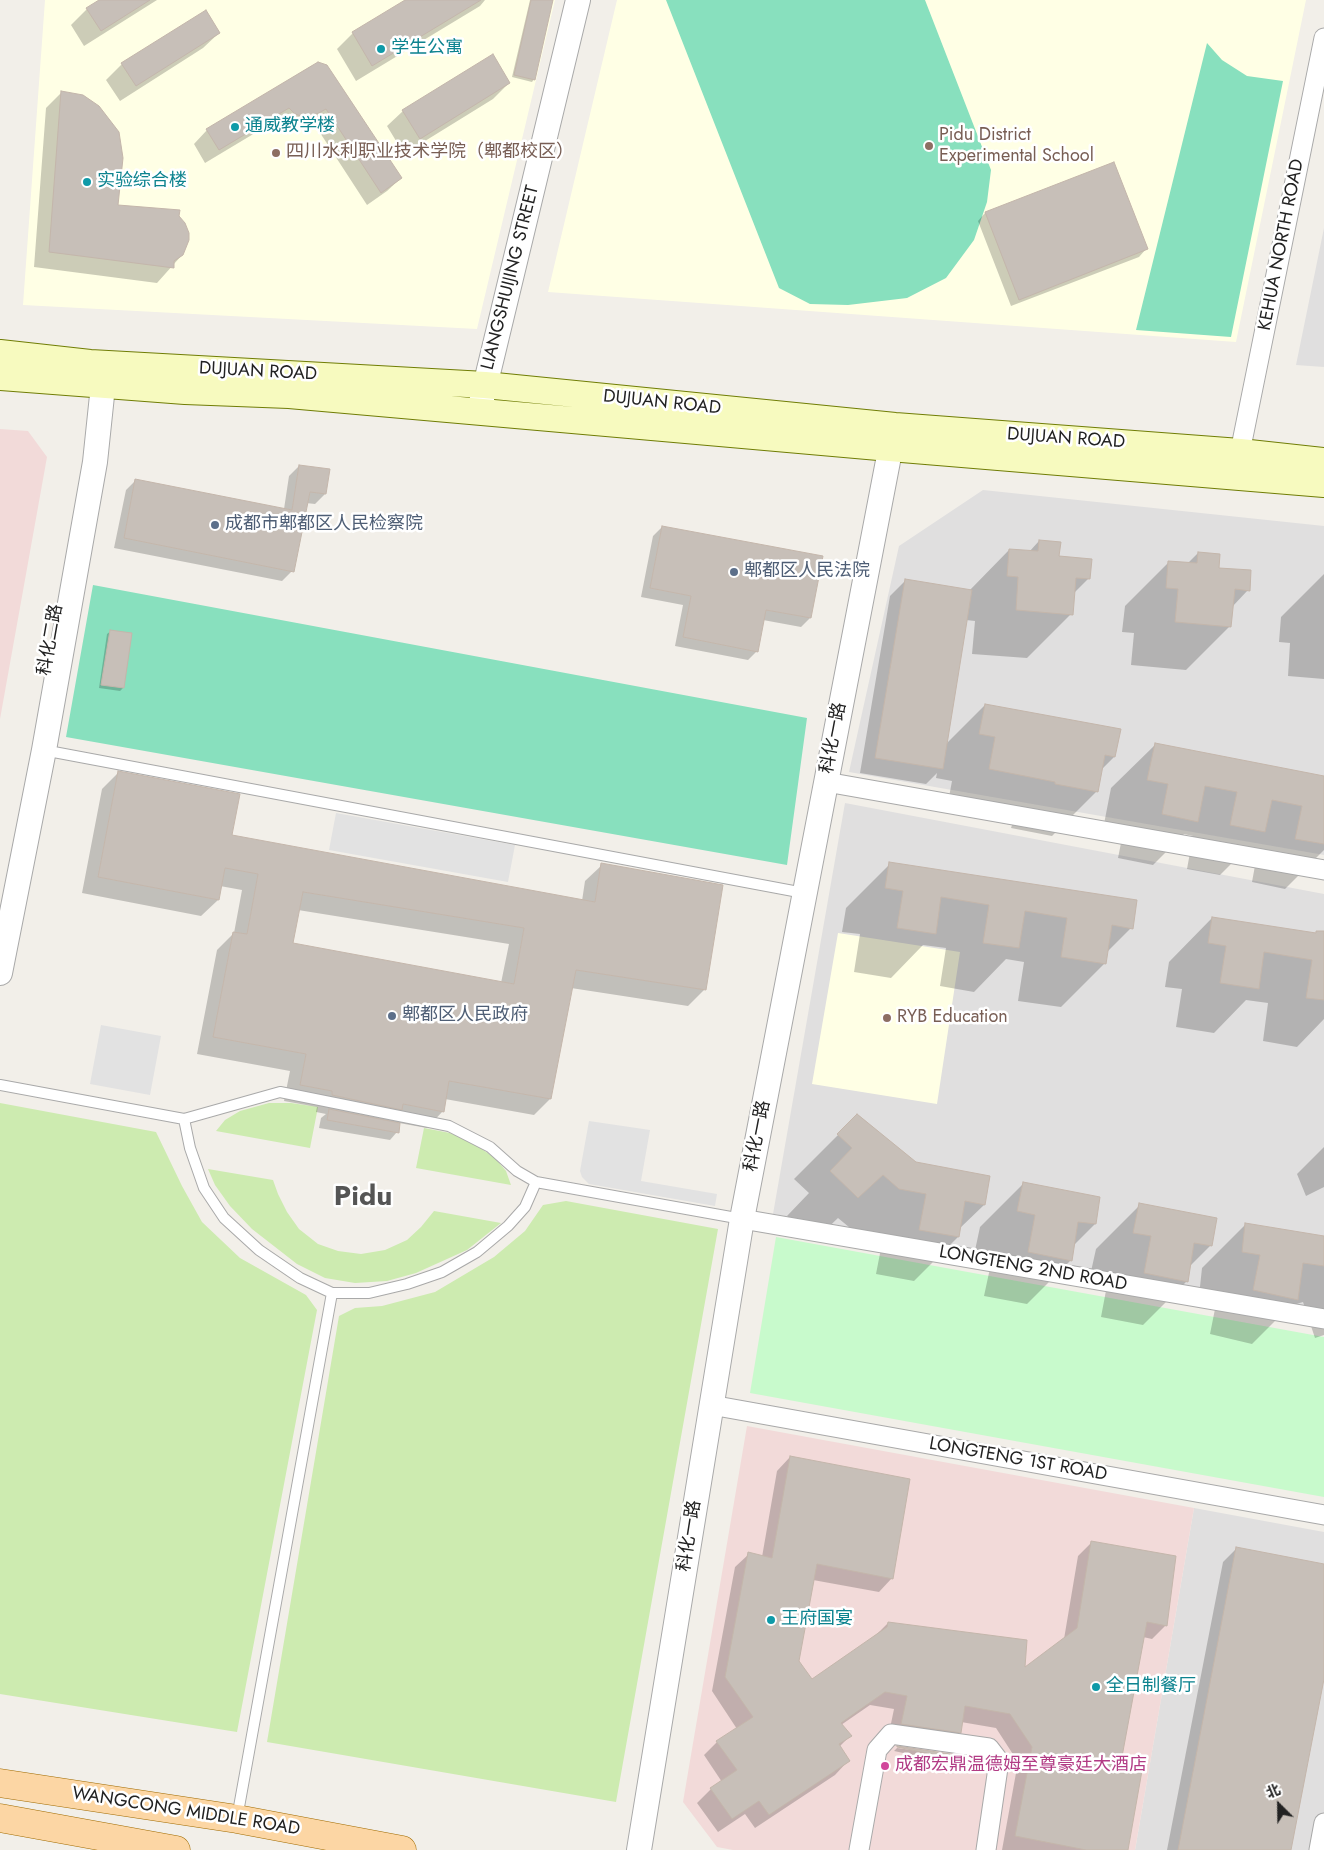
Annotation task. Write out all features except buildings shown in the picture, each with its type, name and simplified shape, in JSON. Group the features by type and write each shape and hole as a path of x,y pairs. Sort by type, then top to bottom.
{"main road":[{"name":"DUJUAN ROAD","path":"0,353 94,378 479,411 892,437 1240,452 1324,460"},
{"name":"DUJUAN ROAD","path":"0,377 485,385 892,437 1324,484"},
{"name":"WANGCONG MIDDLE ROAD","path":"0,1783 237,1819 402,1850"},
{"name":"WANGCONG MIDDLE ROAD","path":"0,1818 176,1850"}],"street":[{"name":"LIANGSHUIJING STREET","path":"479,411 578,0"},
{"name":"KEHUA NORTH ROAD","path":"1240,452 1324,38"},
{"name":"科化二路","path":"0,915 38,748 94,378"},
{"name":"科化一路","path":"640,1850 742,1219 892,437"},
{"path":"0,973 38,748"},
{"path":"826,782 1324,870"},
{"name":"LONGTENG 2ND ROAD","path":"742,1219 1324,1319"},
{"name":"LONGTENG 1ST ROAD","path":"711,1405 1324,1515"},
{"path":"859,1850 877,1750 891,1734 988,1748 999,1762 986,1850"},
{"path":"1319,1850 1324,1823"}],"lane":[{"path":"38,748 804,893"},
{"path":"0,1085 184,1119 280,1092 449,1126 490,1147 516,1172 536,1182 742,1219"},
{"path":"184,1119 190,1148 204,1188 224,1218 259,1250 300,1278 332,1293 369,1293 407,1284 442,1272 477,1252 508,1226 525,1207 536,1182"},
{"path":"237,1819 332,1293"}],"shaded area":[{"name":"四川水利职业技术学院（郫都校区）","path":"45,0 555,0 477,329 23,305"},
{"name":"Pidu District Experimental School","path":"617,0 1306,0 1236,342 548,292"},
{"path":"1324,228 1324,367 1296,365"},
{"path":"0,429 28,431 47,457 0,719"},
{"path":"983,490 1324,526 1324,855 849,772 899,546"},
{"path":"845,803 1324,894 1324,1314 773,1214"},
{"path":"336,813 515,845 508,882 329,850"},
{"name":"RYB Education","path":"838,933 960,952 937,1104 812,1084"},
{"path":"101,1025 161,1036 150,1095 90,1084"},
{"path":"589,1121 650,1130 641,1181 717,1194 715,1206 589,1184 582,1177 580,1171"},
{"path":"747,1426 1194,1508 1135,1850 733,1850 717,1847 683,1802"},
{"path":"1194,1508 1324,1532 1324,1850 1135,1850"}],"green space":[{"path":"666,0 925,0 991,170 987,202 974,240 946,278 907,298 848,305 810,304 779,288"},
{"path":"1207,43 1222,60 1247,76 1283,81 1231,337 1136,330"},
{"path":"93,585 807,718 787,865 66,737"},
{"path":"0,1103 156,1132 202,1222 240,1258 306,1295 317,1310 237,1732 0,1694"},
{"path":"269,1103 291,1103 318,1107 310,1148 216,1131 225,1120 240,1111"},
{"path":"424,1128 450,1133 470,1141 495,1158 506,1171 511,1185 416,1168"},
{"path":"208,1169 273,1180 287,1212 299,1229 318,1244 338,1251 361,1254 385,1250 407,1240 434,1211 501,1223 467,1250 416,1273 387,1281 355,1283 325,1278 297,1264 252,1229 230,1206 215,1185"},
{"path":"566,1201 718,1229 616,1802 267,1742 339,1316 355,1308 382,1306 435,1292 494,1257 525,1231 543,1205"},
{"path":"776,1237 1324,1337 1324,1497 750,1393"}],"place":[{"name":"学生公寓","path":"381,49"},
{"name":"通威教学楼","path":"235,127"},
{"name":"Pidu District Experimental School","path":"929,146"},
{"name":"四川水利职业技术学院（郫都校区）","path":"276,153"},
{"name":"实验综合楼","path":"87,182"},
{"name":"成都市郫都区人民检察院","path":"215,525"},
{"name":"郫都区人民法院","path":"734,572"},
{"name":"郫都区人民政府","path":"392,1016"},
{"name":"RYB Education","path":"887,1018"},
{"name":"王府国宴","path":"771,1620"},
{"name":"全日制餐厅","path":"1096,1687"},
{"name":"成都宏鼎温德姆至尊豪廷大酒店","path":"885,1766"}],"district":[{"name":"Pidu","path":"363,1198"}]}
